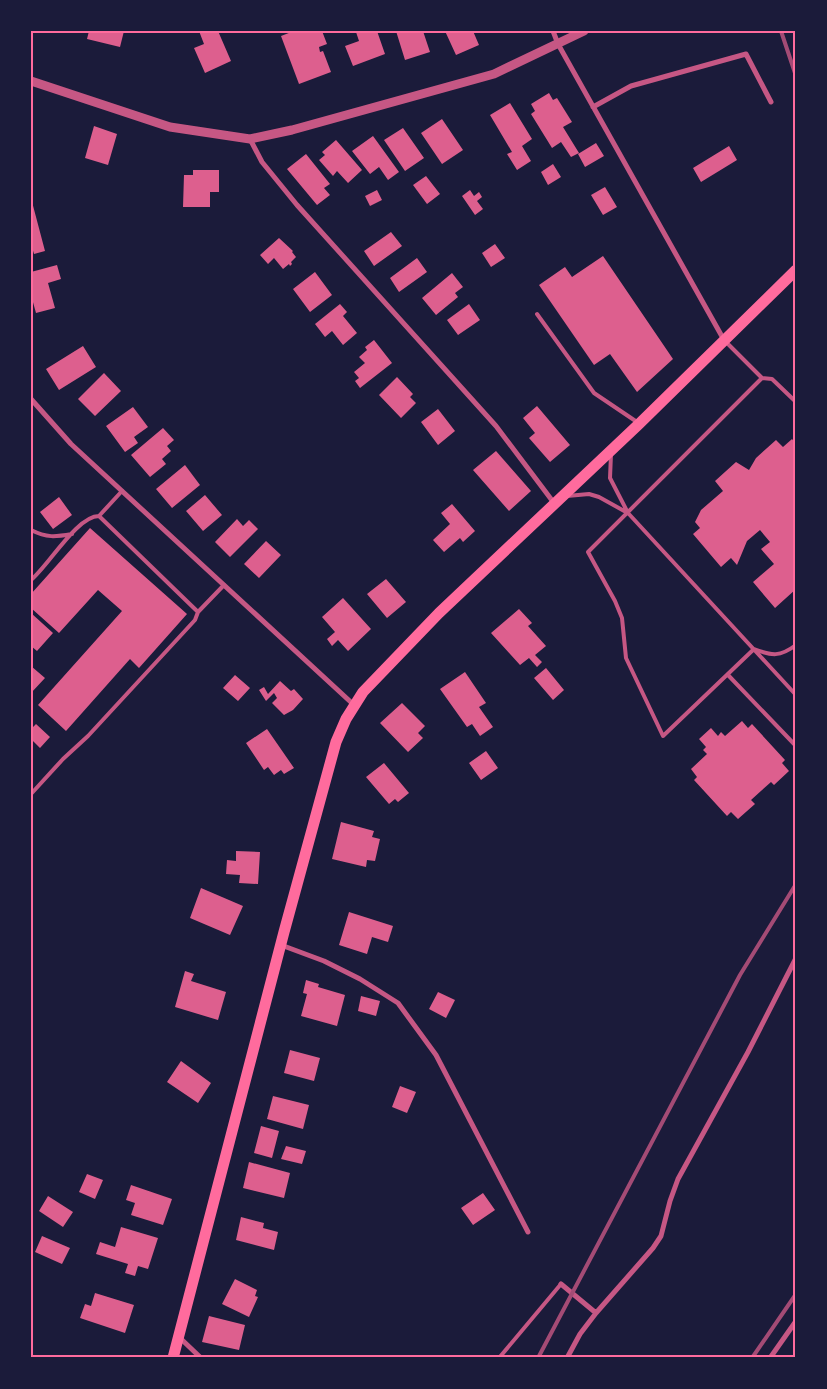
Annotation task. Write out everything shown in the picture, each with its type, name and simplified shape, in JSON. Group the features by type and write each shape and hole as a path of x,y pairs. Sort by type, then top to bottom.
{"main road":[{"path":"173,1358 336,742 354,706 363,692 439,613 639,424 796,270"}],"street":[{"path":"553,31 558,44 724,340"},
{"path":"31,81 170,127 250,139 292,130 494,74 584,31"},
{"path":"593,107 631,86 746,54 770,102"},
{"path":"250,139 262,162 297,205 496,426 558,500"},
{"path":"31,399 71,444 354,706"},
{"path":"281,944 324,961 360,979 398,1003 436,1055 528,1232"},
{"path":"567,1358 580,1334 596,1313 653,1248 661,1236 678,1179 748,1052 796,958"},
{"path":"561,1284 596,1313"},
{"path":"770,1358 795,1325"},
{"path":"179,1336 201,1358"}],"lane":[{"path":"537,314 594,393 639,424"},
{"path":"724,340 762,378 772,379 796,402"},
{"path":"754,649 663,736 626,658 622,618 588,552 762,378"},
{"path":"611,450 610,478 628,513 796,695"},
{"path":"99,516 122,492"},
{"path":"558,500 589,494 628,513"},
{"path":"31,580 40,572 77,526 93,516 99,516 198,612"},
{"path":"31,530 43,536 58,537 72,534"},
{"path":"31,794 63,758 88,736 116,706 195,620 198,612 224,585"},
{"path":"754,649 781,655 796,645"},
{"path":"728,674 796,746"},
{"path":"499,1358 561,1284"}],"building":[{"path":"89,31 124,31 120,47 87,39"},
{"path":"199,31 218,31 231,61 205,73 194,48 204,44"},
{"path":"294,31 322,31 327,44 319,47 320,52 323,51 331,72 299,84 281,36"},
{"path":"377,31 385,54 353,66 345,46 359,41 356,32"},
{"path":"396,31 423,31 430,52 405,60"},
{"path":"445,31 473,31 479,45 456,55"},
{"path":"549,93 553,100 557,98 572,122 563,127 579,153 571,157 561,142 552,148 531,114 535,111 531,104"},
{"path":"510,103 532,139 522,146 531,161 517,170 507,154 512,152 490,115"},
{"path":"442,119 463,150 442,164 421,133"},
{"path":"94,126 117,134 108,165 85,158"},
{"path":"403,128 424,158 405,171 384,140"},
{"path":"373,136 399,172 388,180 379,167 370,174 352,151"},
{"path":"336,140 362,170 348,183 337,171 333,176 319,160 325,155 322,152"},
{"path":"596,143 604,156 585,167 578,154"},
{"path":"729,146 737,160 701,182 693,168"},
{"path":"306,154 330,184 324,188 330,195 317,205 287,169"},
{"path":"553,164 561,177 548,185 541,172"},
{"path":"193,170 219,170 219,192 210,192 210,207 183,207 184,175 193,175"},
{"path":"426,176 440,194 427,204 413,185"},
{"path":"605,187 617,207 603,215 591,195"},
{"path":"377,190 382,200 370,206 365,196"},
{"path":"470,190 474,196 479,192 482,197 477,201 483,209 475,215 462,196"},
{"path":"31,198 45,251 34,254 31,244"},
{"path":"391,232 402,246 374,266 364,251"},
{"path":"279,238 293,251 296,257 290,266 289,264 283,269 274,258 268,264 260,255"},
{"path":"495,244 505,258 491,267 482,253"},
{"path":"603,256 673,359 637,392 610,354 594,365 539,285 565,267 572,277"},
{"path":"417,258 427,272 399,292 390,278"},
{"path":"57,265 61,279 48,283 55,308 36,313 31,295 31,272"},
{"path":"315,272 332,295 310,312 293,289"},
{"path":"452,273 463,287 455,293 458,297 436,315 422,298"},
{"path":"340,304 347,312 343,316 357,333 343,345 332,331 325,337 315,324"},
{"path":"469,304 480,320 458,335 447,320"},
{"path":"374,340 392,363 360,388 355,381 359,378 354,372 365,363 359,357 367,350 365,347"},
{"path":"83,346 96,367 59,390 46,369"},
{"path":"104,373 121,391 95,416 78,399"},
{"path":"397,377 413,394 410,397 416,403 401,418 379,395"},
{"path":"537,406 570,445 550,462 529,438 535,433 523,418"},
{"path":"133,407 148,427 134,437 138,443 125,452 106,426"},
{"path":"438,409 455,431 438,445 421,422"},
{"path":"163,428 174,440 167,446 171,451 162,459 166,464 150,477 131,455"},
{"path":"792,439 796,444 796,589 775,608 753,582 774,564 761,549 770,542 760,530 747,541 737,565 731,558 721,567 693,534 700,528 695,522 701,510 723,491 715,481 736,462 749,470 756,458 776,440 783,447"},
{"path":"496,451 531,491 509,511 473,470"},
{"path":"185,465 200,485 172,508 156,489"},
{"path":"205,495 222,515 203,531 186,511"},
{"path":"59,497 72,515 53,529 40,512"},
{"path":"452,504 475,531 463,542 460,538 444,552 433,540 450,524 441,513"},
{"path":"237,519 243,526 249,520 258,529 230,557 215,542"},
{"path":"90,528 187,614 139,668 130,659 66,731 38,705 122,611 98,590 59,633 31,608 31,594"},
{"path":"266,541 281,555 259,578 244,564"},
{"path":"386,579 406,602 387,618 367,594"},
{"path":"343,598 371,629 348,651 338,640 332,646 327,639 335,632 322,617"},
{"path":"519,609 532,623 528,626 546,646 535,655 542,662 537,667 529,658 520,665 491,633"},
{"path":"31,613 53,633 37,651 31,646"},
{"path":"31,666 45,678 31,693"},
{"path":"546,668 564,690 553,700 534,678"},
{"path":"465,672 486,703 479,707 493,727 480,736 472,724 467,727 440,689"},
{"path":"235,675 250,688 238,701 223,688"},
{"path":"280,681 291,691 294,689 303,699 293,710 284,715 272,703 277,698 274,693 266,701 259,690 264,687 268,694"},
{"path":"402,703 425,726 418,733 423,738 408,752 380,723"},
{"path":"742,721 748,728 752,724 785,760 782,763 789,771 774,785 771,782 751,800 755,804 738,819 731,812 727,816 694,780 697,777 691,769 707,754 703,750 706,747 699,739 711,728 718,736 721,732 725,736"},
{"path":"36,724 50,737 40,748 31,739 31,729"},
{"path":"267,729 294,768 284,774 281,770 274,775 268,767 264,770 246,743"},
{"path":"486,751 498,768 481,780 469,763"},
{"path":"384,763 409,793 398,802 395,799 389,804 366,777"},
{"path":"341,822 374,831 372,837 380,839 375,861 367,860 366,867 332,859"},
{"path":"236,851 260,852 258,884 239,883 240,875 226,874 227,860 236,861"},
{"path":"201,888 243,906 230,935 190,918"},
{"path":"349,912 393,926 388,942 372,937 367,954 339,945"},
{"path":"185,971 194,974 191,981 226,992 218,1020 175,1007"},
{"path":"306,980 319,984 318,987 345,995 337,1026 301,1016 307,994 303,993"},
{"path":"438,992 455,1000 446,1018 429,1009"},
{"path":"361,996 380,1001 376,1016 358,1011"},
{"path":"290,1050 320,1058 314,1081 284,1073"},
{"path":"181,1061 211,1083 198,1103 167,1082"},
{"path":"400,1086 416,1092 407,1113 392,1107"},
{"path":"273,1096 309,1105 303,1129 267,1119"},
{"path":"261,1126 279,1131 272,1158 254,1153"},
{"path":"286,1146 306,1151 302,1164 281,1159"},
{"path":"249,1162 290,1173 284,1198 243,1188"},
{"path":"87,1174 103,1180 95,1199 79,1192"},
{"path":"131,1185 172,1199 163,1225 131,1215 135,1203 126,1200"},
{"path":"483,1193 495,1210 473,1225 461,1208"},
{"path":"48,1196 73,1212 63,1227 39,1211"},
{"path":"241,1217 264,1223 263,1228 278,1232 274,1250 236,1240"},
{"path":"121,1227 158,1238 148,1269 138,1266 135,1276 125,1273 128,1264 96,1254 100,1242 115,1247"},
{"path":"42,1236 70,1248 62,1264 35,1252"},
{"path":"235,1279 257,1290 255,1296 258,1297 249,1317 222,1304"},
{"path":"95,1293 134,1305 125,1333 80,1318 85,1304 91,1306"},
{"path":"209,1316 245,1325 239,1350 202,1342"}],"railway":[{"path":"781,31 796,76"},
{"path":"538,1358 740,975 796,884"},
{"path":"752,1358 796,1294"}]}
